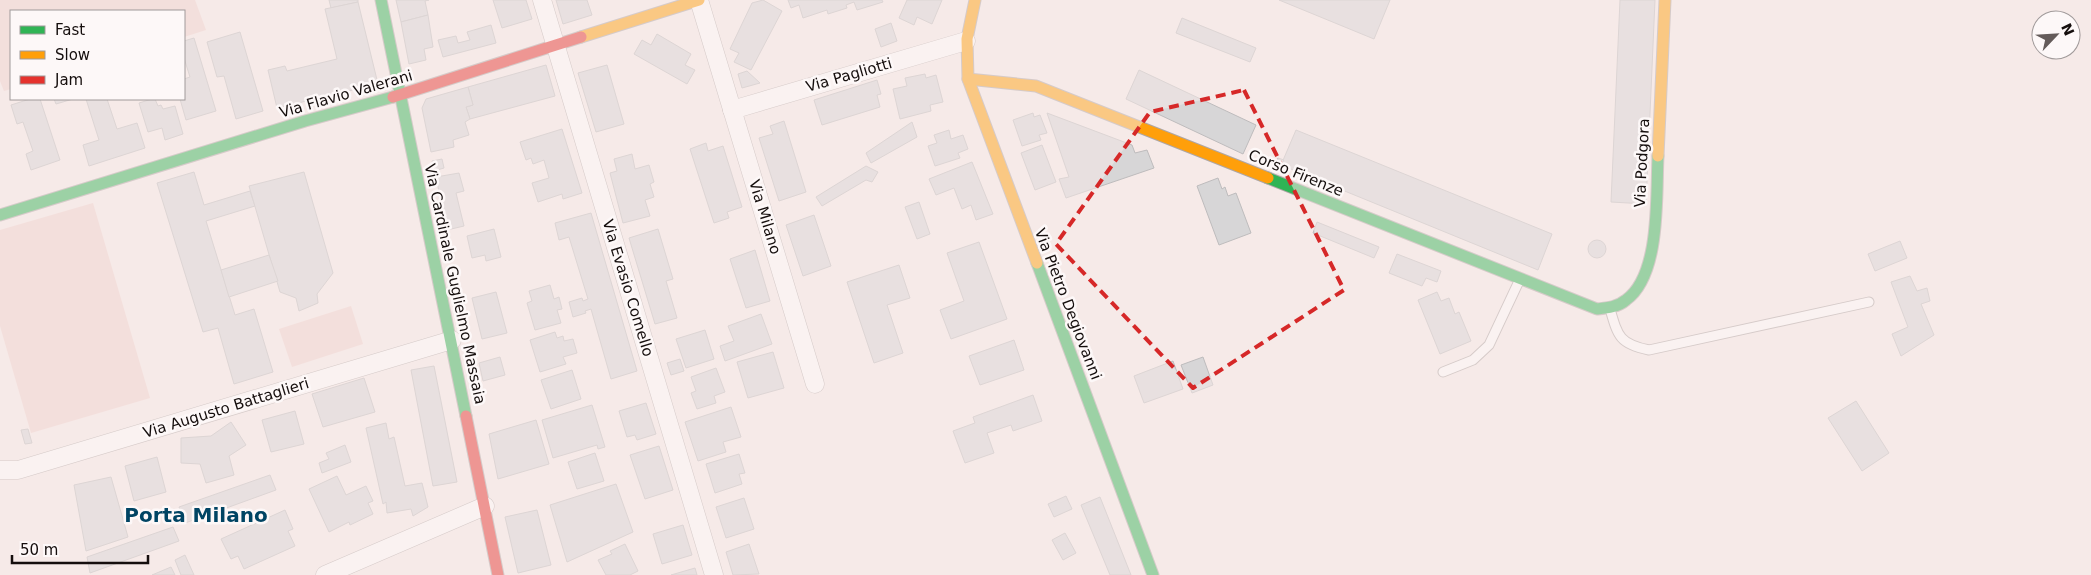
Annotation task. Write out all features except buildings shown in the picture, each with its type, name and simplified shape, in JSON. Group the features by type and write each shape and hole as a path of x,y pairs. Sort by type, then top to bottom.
{"street":[{"name":"Via Cardinale Guglielmo Massaia","path":"381,0 486,506 498,575"},
{"name":"Via Evasio Comello","path":"542,0 714,575"},
{"name":"Via Flavio Valerani","path":"0,216 305,121 400,95 699,0"},
{"name":"Via Milano","path":"699,0 816,384"},
{"name":"Via Pietro Degiovanni","path":"975,0 969,17 966,41 968,80 1153,575"},
{"name":"Via Podgora","path":"1610,309 1630,300 1640,288 1654,233 1665,0"},
{"name":"Via Pagliotti","path":"732,110 966,41"},
{"name":"Corso Firenze","path":"968,80 1036,86 1597,309 1610,309"},
{"name":"Via Augusto Battaglieri","path":"0,470 18,470 452,340"},
{"path":"325,575 486,506"}],"lane":[{"path":"1443,372 1473,360 1489,346 1520,278"},
{"path":"1610,309 1616,330 1630,346 1649,350 1869,302"}],"highlighted area":[{"path":"1244,90 1344,290 1193,388 1056,244 1150,112"}],"shaded area":[{"path":"0,0 195,0 206,30 185,37 185,10 10,10 10,89 4,91 0,81"},
{"path":"93,203 150,398 31,433 0,326 0,230"},
{"path":"351,306 363,344 292,367 279,329"}],"traffic: fast":[{"path":"381,0 466,416"},
{"path":"0,215 305,121 393,97"},
{"path":"1268,178 1597,309 1616,306 1626,300 1637,288 1645,272 1651,254 1654,233 1658,156"},
{"path":"1037,263 1153,575"}],"traffic: slow":[{"path":"581,37 699,0"},
{"path":"975,0 967,39 968,79 1037,263"},
{"path":"1658,156 1665,0"},
{"path":"968,79 1036,86 1268,178"}],"traffic: jam":[{"path":"393,97 581,37"},
{"path":"466,416 498,575"}],"district":[{"name":"Porta Milano","path":"196,515"}]}
